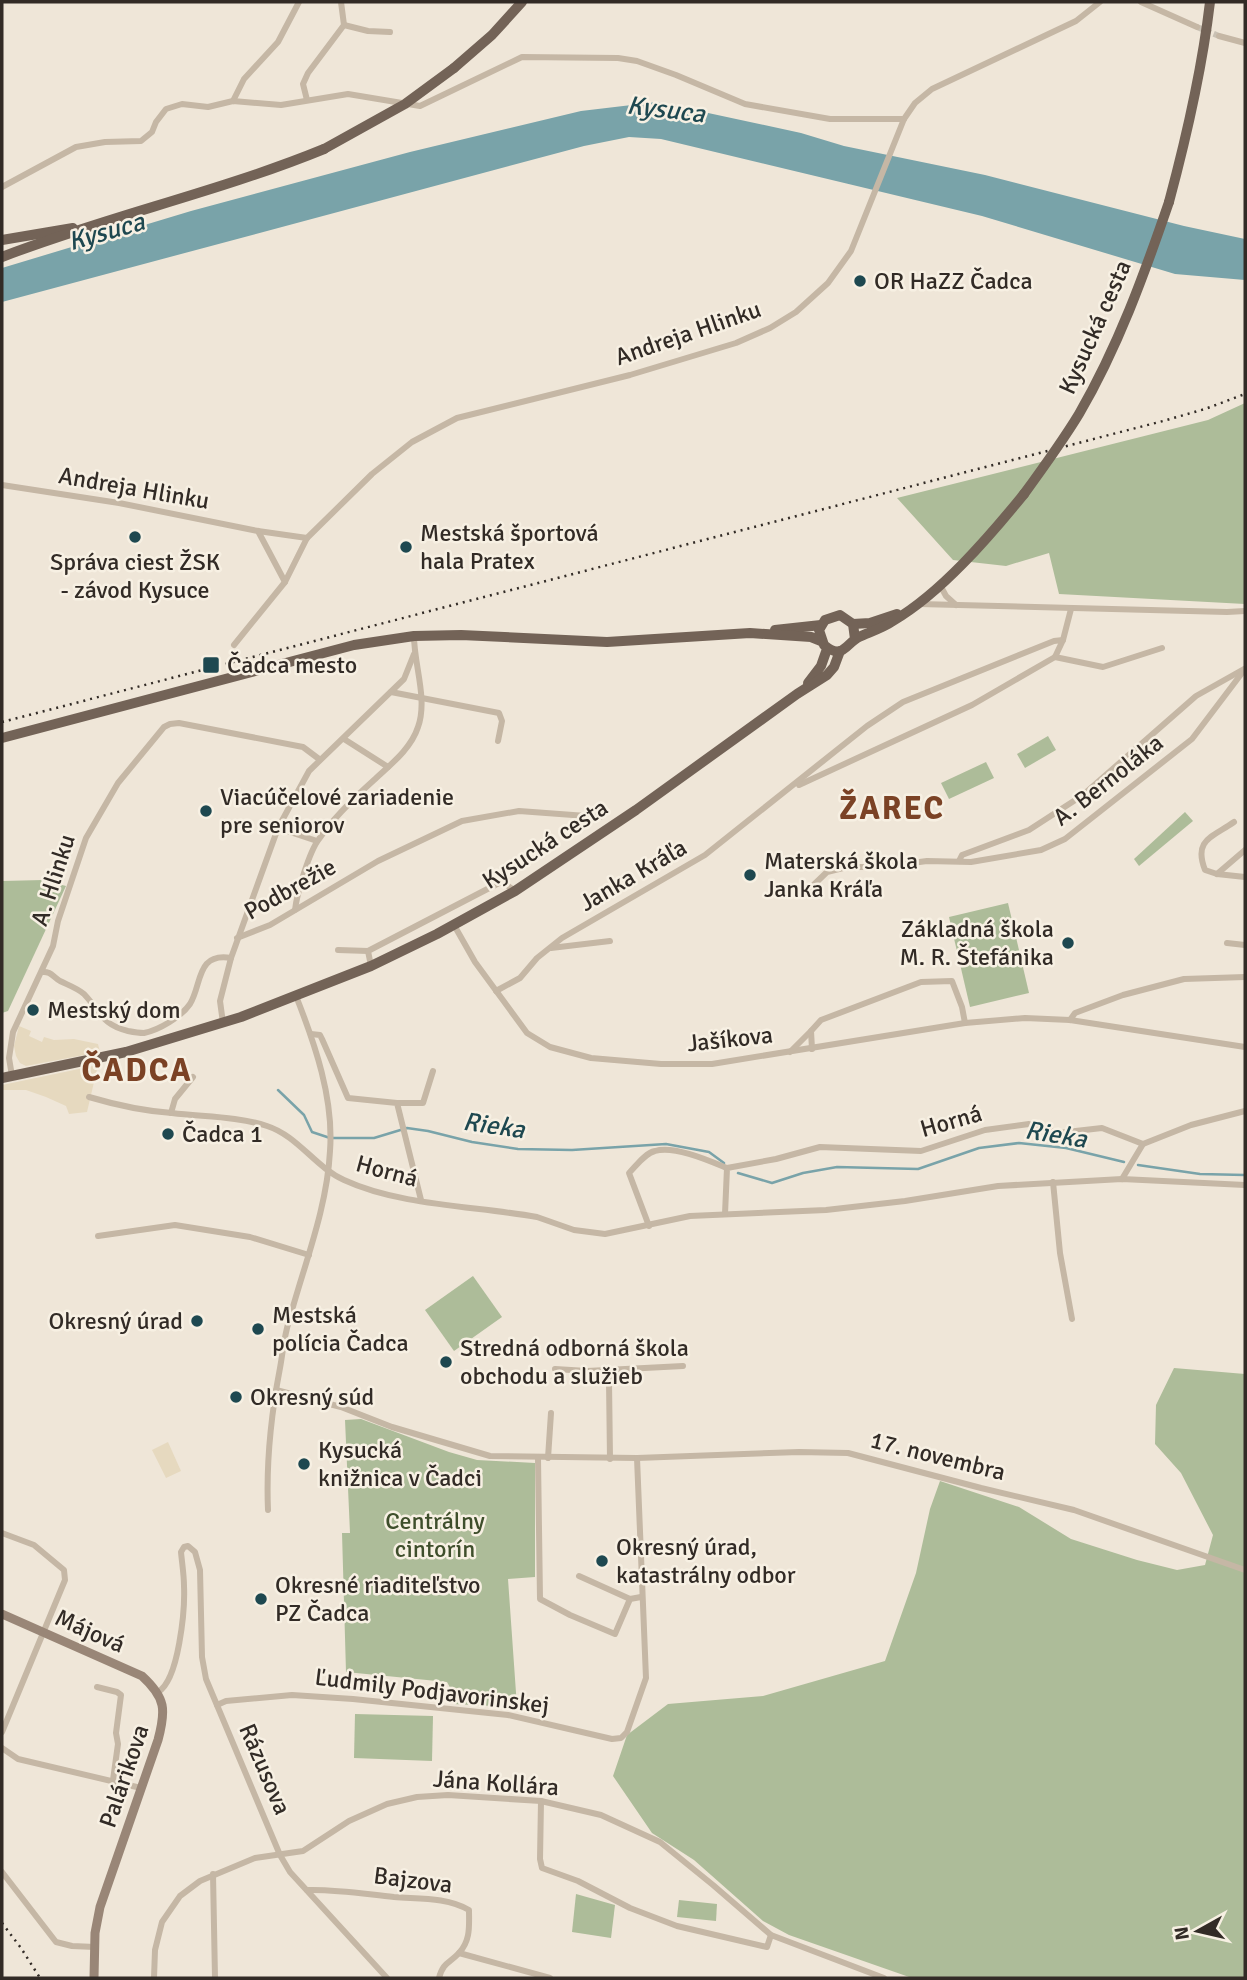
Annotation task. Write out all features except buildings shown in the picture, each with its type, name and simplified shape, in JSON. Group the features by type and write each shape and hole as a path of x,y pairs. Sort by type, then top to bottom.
{"main road":[{"path":"2,257 91,226 251,177 324,149 405,104 454,68 523,2"},
{"name":"Kysucká cesta","path":"7,1077 126,1052 223,1023 371,966 454,925 514,891 636,810 827,675 834,667 840,651 849,647 855,639 885,626 940,584 985,540 1024,494 1078,415 1102,369 1141,281 1169,202 1190,123 1210,2"},
{"path":"2,240 91,226"},
{"name":"Kysucká cesta","path":"797,694 818,672 824,645 821,625 829,617 840,615 853,624 908,611"},
{"path":"853,624 855,639"},
{"path":"2,738 354,645 414,636 461,635 607,642 750,633 821,625"},
{"path":"750,633 811,637 840,651"},
{"name":"Májová","path":"2,1614 142,1676 158,1692"},
{"name":"Palárikova","path":"94,1978 94,1947 103,1894 158,1740 164,1714 158,1692"}],"street":[{"path":"233,101 244,79 278,42 299,2"},
{"path":"307,100 303,83 344,25 341,2"},
{"name":"Andreja Hlinku","path":"234,645 285,582 307,538 372,474 412,442 457,418 630,374 736,343 783,321 806,304 837,273 857,239 897,134 915,103 932,89 1076,21 1100,2"},
{"path":"1141,2 1197,27"},
{"path":"344,25 369,31 390,32"},
{"path":"1220,36 1245,43"},
{"path":"2,187 76,147 105,142 141,141 152,132 156,121 166,109 182,104 208,107 233,101 281,106 307,100 355,95 420,106 522,57 618,58 636,61 676,75 745,104 830,120 904,119"},
{"name":"Andreja Hlinku","path":"2,485 118,503 307,538"},
{"path":"258,531 285,582"},
{"path":"940,584 946,596 956,605"},
{"path":"917,604 1245,611"},
{"path":"1071,609 1063,640 1055,657 1103,667 1162,648"},
{"path":"295,910 296,897 317,841 349,803 407,747 419,726 421,699 414,636"},
{"name":"Janka Kráľa","path":"496,991 520,978 549,948 705,855 867,726 903,702 1054,641 1063,640"},
{"path":"223,1023 220,1002 237,938 278,828 303,779 319,760 404,679 414,654"},
{"name":"Janka Kráľa","path":"789,789 972,705 1023,678 1055,657"},
{"name":"A. Bernoláka","path":"959,861 962,855 1029,830 1083,795 1196,696 1245,668"},
{"name":"A. Bernoláka","path":"803,895 827,872 847,867 882,867 927,861 971,862 1041,850 1065,839 1192,739 1245,668"},
{"path":"391,692 499,713 502,721 498,741"},
{"name":"A. Hlinku","path":"7,1077 13,1032 53,946 77,859 94,822 118,783 159,732 167,725 178,723 303,747 319,760"},
{"path":"344,738 388,767"},
{"name":"Podbrežie","path":"237,938 270,925 378,861 462,821 519,811 600,817"},
{"path":"1234,822 1208,838 1201,846 1200,858 1205,870 1245,877"},
{"path":"278,828 317,841"},
{"path":"1217,874 1245,850"},
{"path":"338,950 368,951 499,883 504,883 514,891"},
{"name":"Jašíkova","path":"454,925 475,962 527,1033 542,1044 578,1056 661,1064 712,1063 965,1024 1025,1018 1070,1020 1245,1047"},
{"path":"549,948 610,941"},
{"path":"1227,943 1245,945"},
{"path":"368,951 371,966"},
{"path":"42,972 50,973 82,992 111,1026 142,1033 167,1023 190,1004 201,972 209,963 220,957 232,958"},
{"path":"1070,1020 1075,1013 1122,995 1184,979 1245,977"},
{"path":"789,1052 821,1020 922,982 952,981 965,1024"},
{"path":"268,1510 267,1478 276,1390 288,1324 309,1255 331,1148 323,1082 311,1034 296,996"},
{"path":"811,1031 812,1049"},
{"path":"311,1034 320,1035 348,1098 423,1103 433,1071"},
{"path":"171,1113 175,1099 193,1077"},
{"name":"Horná","path":"89,1097 171,1113 241,1119 277,1130 306,1150 328,1172 371,1191 537,1217 562,1227 589,1233 619,1232 690,1216 826,1210 998,1186 1122,1179 1245,1185"},
{"path":"397,1103 421,1200"},
{"path":"1122,1179 1143,1144 1191,1125 1245,1111"},
{"name":"Horná","path":"649,1226 629,1173 654,1151 672,1151 727,1168 820,1147 921,1151 985,1130 1028,1124 1058,1133 1102,1128 1143,1144"},
{"path":"725,1214 727,1168"},
{"path":"1053,1182 1060,1253 1072,1319"},
{"path":"98,1236 175,1225 250,1237 309,1255"},
{"path":"555,1369 615,1370 683,1366"},
{"path":"610,1458 609,1381 615,1370"},
{"name":"17. novembra","path":"276,1390 341,1407 392,1427 490,1456 637,1458 799,1452 848,1454 1074,1510 1245,1570"},
{"path":"548,1458 551,1413"},
{"path":"538,1458 540,1599 615,1634 630,1599"},
{"name":"Ľudmily Podjavorinskej","path":"217,1704 277,1696 325,1697 508,1715 612,1739 621,1738 627,1732 646,1678 637,1458"},
{"path":"2,1533 34,1545 64,1570 65,1580 2,1732"},
{"name":"Rázusova","path":"158,1692 164,1689 173,1672 183,1600 181,1552 188,1546 195,1552 200,1570 202,1657 206,1679 280,1854 290,1872 387,1978"},
{"path":"579,1576 630,1599 641,1597"},
{"path":"97,1687 121,1695 113,1780"},
{"path":"2,1748 18,1759 141,1788"},
{"name":"Jána Kollára","path":"155,1978 156,1940 169,1908 190,1887 214,1874 256,1858 303,1851 349,1821 387,1804 417,1797 448,1795 541,1801 601,1815 660,1842 771,1936 883,1978"},
{"path":"541,1801 542,1868 578,1881 630,1908 677,1926 767,1947 771,1936"},
{"path":"2,1872 52,1938 61,1944 94,1947"},
{"path":"214,1874 215,1978"},
{"name":"Bajzova","path":"307,1890 326,1889 458,1904 468,1910 470,1933 459,1953"},
{"path":"439,1978 448,1960 459,1953 550,1978"}],"green space":[{"path":"1245,403 1245,604 1059,594 1049,553 1006,566 953,560 897,498 1208,420"},
{"path":"1048,736 1056,750 1025,768 1017,754"},
{"path":"986,762 994,778 949,799 941,783"},
{"path":"1185,812 1193,821 1139,866 1134,859"},
{"path":"43,880 66,886 8,1011 2,1013 2,881"},
{"path":"1008,903 1029,993 970,1007 949,917"},
{"path":"473,1276 502,1317 454,1351 425,1310"},
{"path":"1174,1368 1245,1374 1245,1978 912,1978 789,1935 763,1921 694,1860 652,1833 613,1776 627,1735 668,1704 763,1696 885,1661 916,1573 930,1509 940,1481 1019,1507 1071,1539 1137,1560 1177,1570 1205,1565 1213,1535 1181,1473 1155,1444 1156,1405"},
{"name":"Centrálny cintorín","path":"361,1419 477,1460 535,1463 535,1577 508,1579 517,1707 453,1704 454,1695 447,1682 346,1672 342,1533 350,1533 345,1420"},
{"path":"355,1714 433,1716 432,1761 354,1758"},
{"path":"576,1894 615,1905 611,1938 572,1932"},
{"path":"679,1900 717,1904 716,1921 677,1917"}],"shaded area":[{"path":"19,1026 31,1031 29,1036 42,1042 44,1037 54,1040 74,1039 98,1044 100,1052 26,1066 20,1063 14,1046"},
{"path":"98,1065 87,1112 69,1114 66,1106 46,1097 26,1090 2,1090 2,1085"},
{"path":"168,1442 181,1471 166,1478 152,1450"}],"water":[{"name":"Kysuca","path":"657,102 801,133 844,146 985,175 1245,239 1245,280 1175,274 982,216 661,139 629,137 584,146 2,302 2,268 191,211 410,152 581,111"}],"waterway":[{"name":"Rieka","path":"278,1090 304,1115 312,1132 330,1138 374,1138 407,1128 518,1149 572,1150 666,1144 709,1152 724,1163"},
{"name":"Rieka","path":"738,1173 772,1183 803,1173 837,1167 918,1169 979,1148 1019,1143 1066,1148 1124,1162"},
{"name":"Rieka","path":"1138,1165 1200,1174 1245,1175"}],"tunnel":[{"path":"1197,27 1219,36"}],"railway":[{"path":"2,722 1163,421 1245,394"},
{"path":"2,1923 40,1978"}],"place":[{"name":"OR HaZZ Čadca","path":"860,281"},
{"name":"Správa ciest ŽSK - závod Kysuce","path":"135,537"},
{"name":"Mestská športová hala Pratex","path":"406,547"},
{"name":"Čadca mesto","path":"211,665"},
{"name":"Viacúčelové zariadenie pre seniorov","path":"206,811"},
{"name":"Materská škola Janka Kráľa","path":"750,875"},
{"name":"Základná škola M. R. Štefánika","path":"1068,943"},
{"name":"Mestský dom","path":"33,1010"},
{"name":"Čadca 1","path":"168,1134"},
{"name":"Okresný úrad","path":"197,1321"},
{"name":"Mestská polícia Čadca","path":"258,1329"},
{"name":"Stredná odborná škola obchodu a služieb","path":"446,1362"},
{"name":"Okresný súd","path":"236,1397"},
{"name":"Kysucká knižnica v Čadci","path":"304,1464"},
{"name":"Okresný úrad, katastrálny odbor","path":"602,1561"},
{"name":"Okresné riaditeľstvo PZ Čadca","path":"261,1599"}],"district":[{"name":"ŽAREC","path":"892,808"},
{"name":"ČADCA","path":"137,1070"}]}
